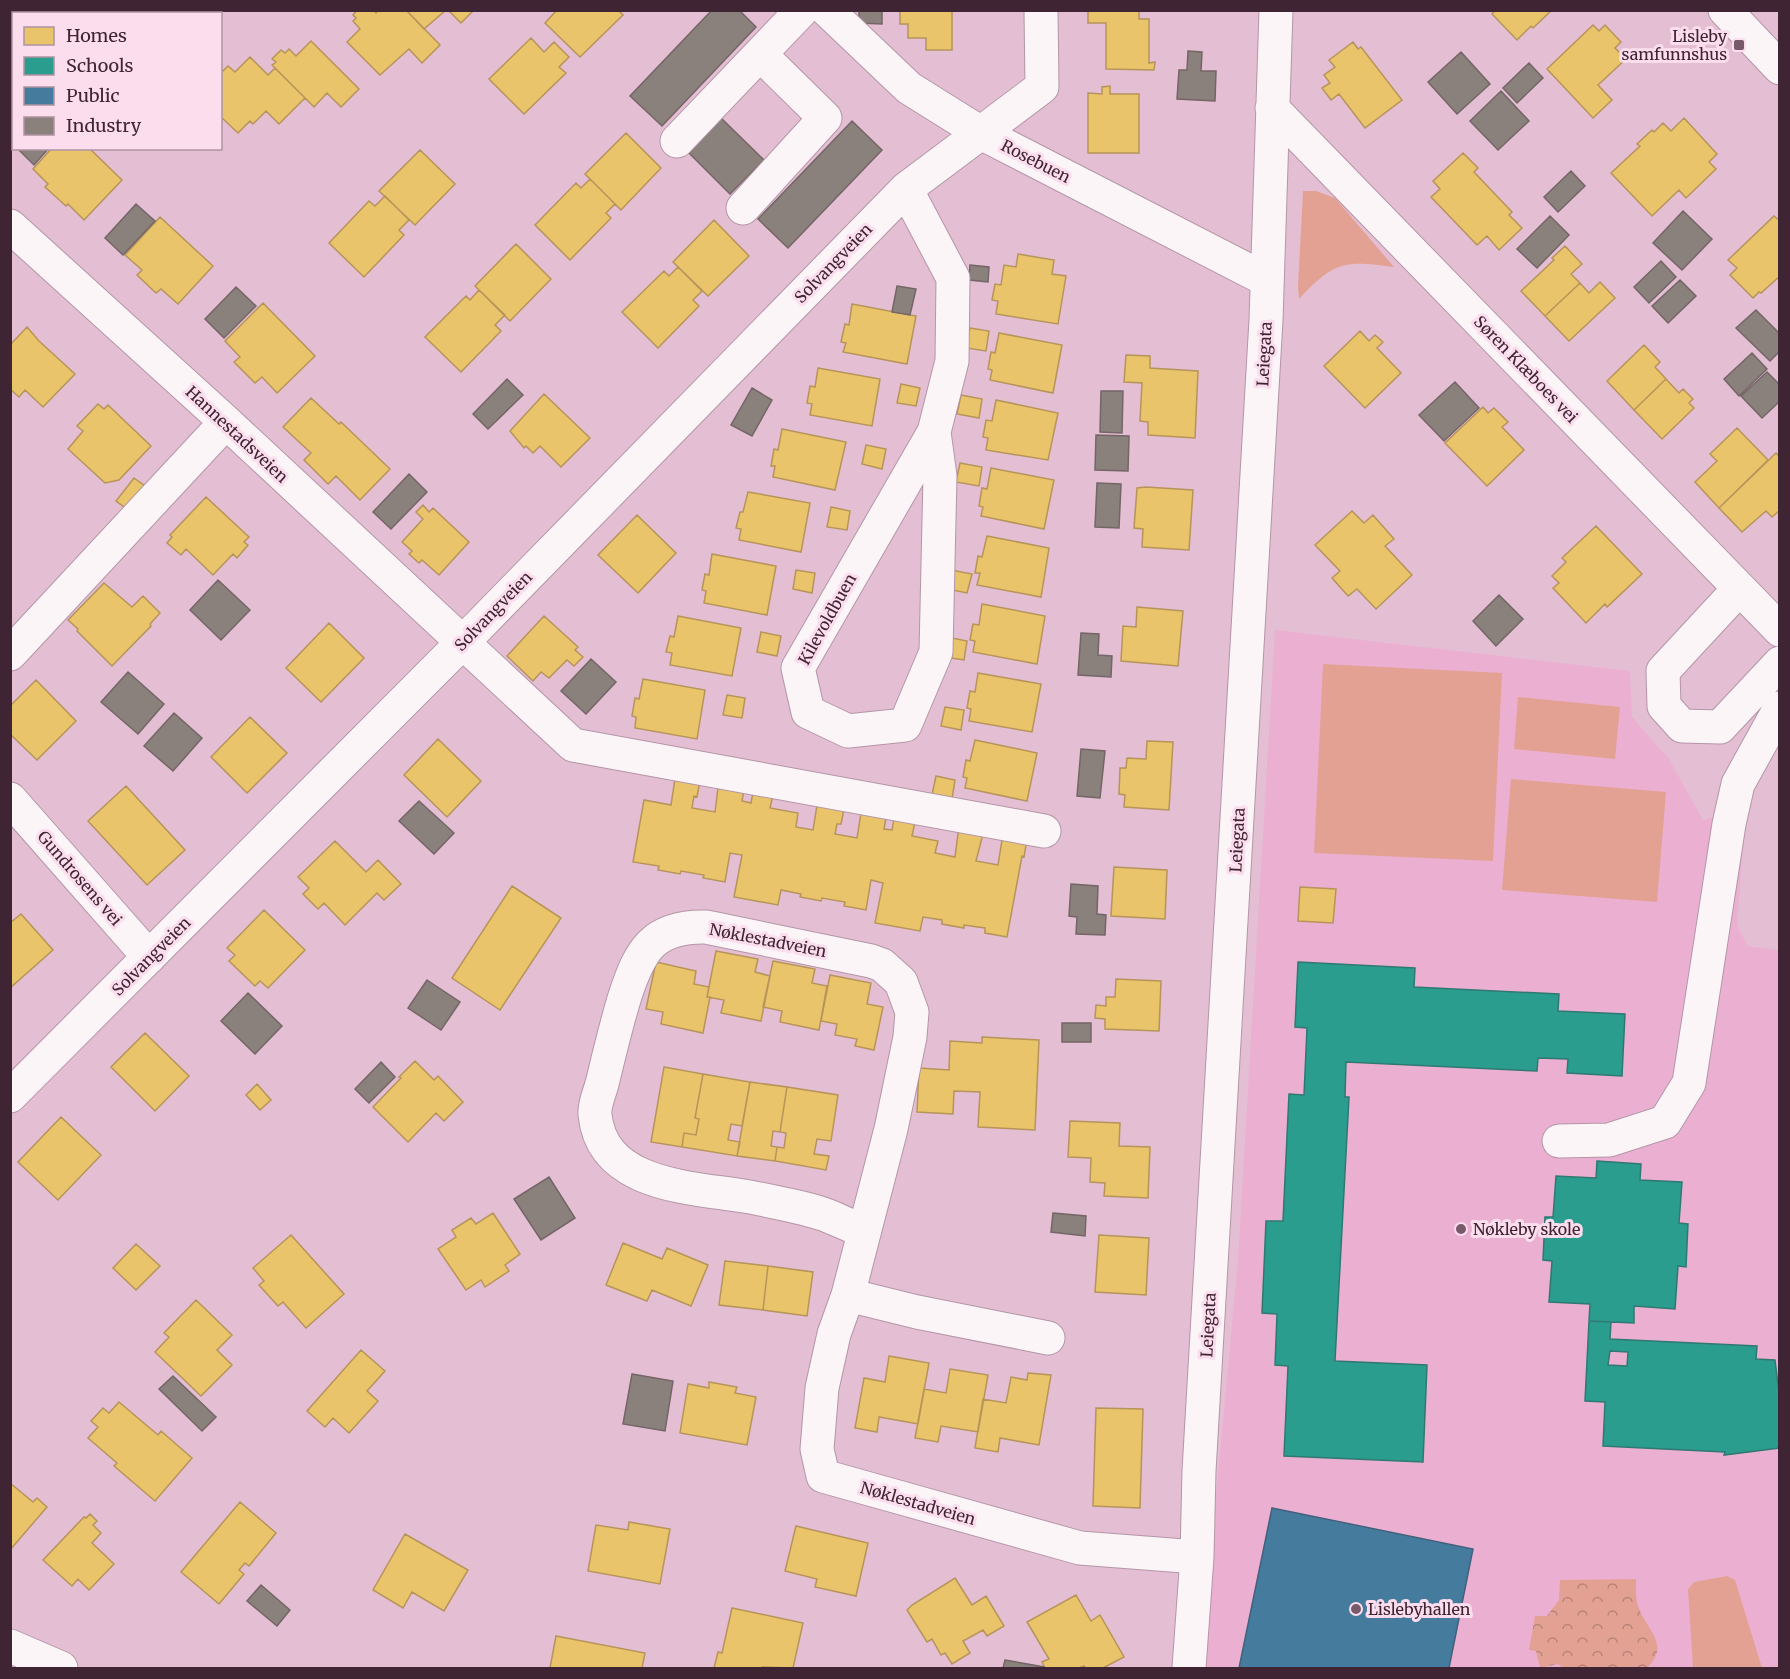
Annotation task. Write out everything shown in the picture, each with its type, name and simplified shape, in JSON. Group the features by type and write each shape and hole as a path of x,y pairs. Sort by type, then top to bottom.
{"street":[{"path":"677,141 802,10"},
{"name":"Rosebuen","path":"827,10 909,88 981,132 1267,280"},
{"name":"Solvangveien","path":"10,1096 462,643 906,189 1042,87 1041,10"},
{"name":"Leiegata","path":"1189,1668 1267,280 1276,10"},
{"path":"1725,10 1777,59"},
{"path":"743,208 825,118 761,55"},
{"name":"Søren Klæboes vei","path":"1272,108 1779,630"},
{"name":"Kilevoldbuen","path":"906,189 953,278 952,362 934,432 798,668 808,712 848,731 905,725 936,652 940,476 934,432"},
{"name":"Hannestadsveien","path":"10,226 226,422 462,643"},
{"path":"10,654 226,422"},
{"path":"1739,589 1663,671 1664,706 1682,726 1720,727 1779,663"},
{"path":"462,643 573,745 1044,831"},
{"path":"1559,1141 1609,1140 1665,1122 1689,1083 1729,824 1738,784 1779,708"},
{"name":"Gundrosens vei","path":"10,799 149,957"},
{"name":"Nøklestadveien","path":"863,1231 824,1214 754,1198 660,1183 622,1165 600,1139 594,1113 622,1006 634,969 645,952 662,934 689,927 706,927 872,961 882,965 901,982 912,1012 910,1037 891,1130 848,1294 834,1334 822,1388 817,1449 823,1476 1080,1548 1197,1557"},
{"path":"848,1294 917,1312 1048,1338"},
{"path":"10,1646 61,1668"}],"shaded area":[{"path":"1275,630 1630,671 1632,717 1669,759 1703,820 1746,810 1737,926 1748,946 1779,950 1779,1668 1200,1668 1238,1260"}],"green space":[{"path":"1303,191 1316,191 1335,198 1394,267 1363,264 1341,266 1322,277 1299,299"},
{"path":"1323,664 1502,673 1493,861 1314,853"},
{"path":"1518,697 1620,707 1615,759 1514,749"},
{"path":"1511,779 1666,792 1657,902 1502,890"},
{"path":"1727,1576 1735,1580 1762,1668 1693,1668 1688,1589 1694,1582"},
{"path":"1636,1579 1638,1605 1656,1640 1657,1647 1657,1654 1647,1668 1563,1668 1558,1664 1540,1668 1536,1651 1529,1650 1535,1616 1547,1616 1559,1600 1560,1580"}],"building: Homes":[{"path":"10,10 39,10 38,12 12,14"},
{"path":"357,10 374,10 376,13 378,10 406,10 440,45 422,63 409,49 380,75 347,42 360,29 353,21 356,18 353,15"},
{"path":"406,10 446,10 424,29"},
{"path":"448,10 474,10 461,23"},
{"path":"557,10 618,10 623,15 580,57 545,23"},
{"path":"900,10 952,10 952,50 926,50 926,38 908,38 908,24 900,24"},
{"path":"1088,10 1139,10 1139,19 1149,19 1149,63 1155,62 1154,70 1106,69 1106,23 1088,23"},
{"path":"1495,10 1552,10 1517,40 1492,14"},
{"path":"1593,25 1599,31 1605,25 1621,42 1615,48 1626,59 1598,85 1612,100 1593,118 1547,69"},
{"path":"531,38 544,52 554,42 569,57 559,67 566,73 524,114 489,79"},
{"path":"311,41 359,89 341,107 327,93 314,107 272,65 276,62 272,59 281,50 285,53 289,49 296,56"},
{"path":"1353,42 1358,49 1361,47 1402,100 1365,128 1339,94 1331,100 1322,88 1330,83 1324,75 1335,67 1329,60"},
{"path":"250,57 268,75 275,68 305,98 279,124 266,111 253,124 250,121 238,133 222,118 222,70 228,66 235,72"},
{"path":"1110,86 1110,94 1139,94 1139,153 1088,153 1088,93 1102,94 1102,87"},
{"path":"1684,118 1717,154 1709,162 1716,169 1686,198 1679,190 1652,216 1611,173 1640,146 1637,144 1652,130 1654,132 1663,123 1671,131"},
{"path":"626,133 661,168 621,210 585,174"},
{"path":"50,150 91,150 122,180 84,220 68,204 66,206 45,187 48,184 33,169"},
{"path":"420,150 455,184 415,225 379,191"},
{"path":"1463,153 1478,168 1474,172 1512,212 1509,215 1522,228 1499,250 1487,236 1477,245 1431,197 1440,189 1433,181"},
{"path":"590,179 615,204 606,213 611,218 570,260 535,225 576,183 581,188"},
{"path":"385,196 409,220 399,230 404,235 364,277 329,243 369,201 375,206"},
{"path":"1774,216 1780,221 1780,276 1753,298 1730,275 1737,268 1728,260"},
{"path":"160,217 213,266 178,304 161,289 156,293 137,275 142,270 125,255"},
{"path":"714,220 749,256 708,296 673,262"},
{"path":"516,244 551,279 510,321 475,286"},
{"path":"1565,246 1582,264 1571,274 1580,283 1545,316 1521,291 1554,260 1552,258"},
{"path":"1018,254 1054,260 1052,274 1066,276 1058,324 996,314 998,301 992,300 995,284 1001,285 1004,265 1016,267"},
{"path":"678,267 702,291 693,300 699,306 658,348 622,312 664,271 669,276"},
{"path":"1600,282 1615,298 1569,341 1545,316 1580,283 1589,293"},
{"path":"479,290 505,315 495,325 501,331 461,372 425,337 466,296 470,300"},
{"path":"263,303 315,356 277,393 262,377 255,383 234,362 240,357 225,341"},
{"path":"852,304 916,316 907,364 843,352 846,343 841,342 845,324 849,325"},
{"path":"27,327 75,374 43,407 25,390 19,397 10,389 10,345"},
{"path":"970,328 989,331 986,351 966,348"},
{"path":"1360,331 1369,341 1375,335 1383,342 1377,348 1401,373 1365,408 1324,366"},
{"path":"999,333 1062,345 1053,393 990,380 992,370 988,369 991,352 995,353"},
{"path":"1644,345 1660,362 1655,367 1666,379 1634,410 1607,381"},
{"path":"1126,355 1150,356 1150,368 1198,371 1195,438 1148,435 1148,422 1140,421 1142,383 1124,382"},
{"path":"818,368 880,379 872,426 810,415 812,404 807,403 810,386 815,387"},
{"path":"1666,379 1679,393 1683,389 1693,399 1689,403 1694,408 1662,439 1634,410"},
{"path":"901,384 920,388 916,406 897,403"},
{"path":"544,394 590,438 561,467 540,446 533,453 526,446 524,448 510,431"},
{"path":"961,395 982,399 979,418 957,414"},
{"path":"311,398 339,424 341,422 390,469 360,500 336,476 328,484 304,460 311,453 283,427"},
{"path":"996,400 1058,413 1048,460 986,450 988,438 983,437 986,420 992,421"},
{"path":"98,404 104,409 108,405 151,446 119,480 105,483 68,449 83,431 77,426"},
{"path":"1483,407 1488,413 1494,408 1508,422 1502,427 1524,450 1487,486 1445,443"},
{"path":"1737,428 1768,460 1719,508 1695,482 1717,461 1710,454"},
{"path":"782,429 846,442 835,490 773,477 775,466 771,466 774,449 778,450"},
{"path":"866,445 886,449 882,469 862,464"},
{"path":"1776,453 1780,457 1780,510 1772,517 1766,511 1742,532 1719,508"},
{"path":"960,463 982,467 979,486 956,482"},
{"path":"991,468 1054,480 1044,529 981,516 983,507 979,506 982,488 987,489"},
{"path":"134,478 145,486 127,509 116,501"},
{"path":"1137,488 1193,490 1189,550 1142,547 1143,529 1134,528"},
{"path":"748,492 810,503 801,552 739,540 741,529 736,528"},
{"path":"206,497 249,537 244,542 248,545 237,558 233,554 213,575 186,549 181,555 167,543 172,537 170,535"},
{"path":"423,505 429,512 433,508 469,542 439,575 422,560 419,563 409,554 412,551 402,542 423,519 416,512"},
{"path":"831,507 850,511 847,530 827,527"},
{"path":"1352,511 1364,523 1373,515 1394,539 1385,546 1412,575 1376,609 1357,589 1348,596 1332,578 1340,571 1315,545"},
{"path":"637,515 676,553 638,593 598,555"},
{"path":"1596,526 1642,574 1586,623 1553,588 1559,583 1552,576 1566,562 1562,558"},
{"path":"987,536 1049,548 1041,597 977,585 980,573 975,573 978,556 982,557"},
{"path":"712,554 776,566 767,615 704,603 706,591 702,590 705,574 709,575"},
{"path":"796,570 815,573 812,593 793,589"},
{"path":"951,570 972,574 967,593 947,589"},
{"path":"104,583 132,607 143,596 160,613 150,624 151,626 112,666 68,620"},
{"path":"982,604 1045,616 1037,664 973,652 975,641 970,640 973,624 979,625"},
{"path":"1137,607 1183,611 1178,666 1121,661 1123,626 1136,627"},
{"path":"544,616 578,647 575,650 583,657 574,666 567,660 549,678 541,672 533,681 507,656"},
{"path":"678,616 741,628 732,676 670,665 672,653 666,652 670,636 674,637"},
{"path":"329,623 364,658 321,702 286,668"},
{"path":"761,632 781,636 777,656 757,652"},
{"path":"947,637 967,641 964,660 945,657"},
{"path":"978,673 1041,684 1032,732 969,721 971,709 967,708 970,691 975,692"},
{"path":"643,679 705,690 697,739 635,728 636,717 632,716 635,698 639,699"},
{"path":"36,680 76,721 37,760 10,734 10,706"},
{"path":"727,695 745,698 742,718 723,715"},
{"path":"945,707 964,710 961,730 941,726"},
{"path":"250,717 287,753 247,793 211,757"},
{"path":"438,739 481,781 447,817 404,775"},
{"path":"975,740 1037,753 1027,801 965,788 967,778 963,777 966,760 970,761"},
{"path":"1147,741 1173,742 1169,810 1124,807 1125,795 1119,794 1120,768 1126,768 1127,758 1146,759"},
{"path":"676,772 701,776 697,797 694,796 692,808 715,812 719,780 745,784 742,801 751,803 753,792 773,795 770,808 798,813 796,827 813,830 818,799 845,804 841,824 837,824 835,834 857,838 862,807 887,812 884,829 892,830 894,819 915,822 912,836 938,841 935,853 955,857 959,826 984,830 976,861 998,865 1003,834 1027,839 1007,937 985,933 985,928 964,925 964,928 942,924 942,920 923,917 920,931 875,923 883,883 871,880 866,910 844,906 845,902 822,898 821,901 781,890 778,905 734,897 742,855 730,853 725,882 703,878 704,875 658,870 659,866 633,862 644,800 671,805"},
{"path":"936,776 955,780 952,799 932,795"},
{"path":"126,786 185,850 147,885 88,821"},
{"path":"335,841 366,872 378,860 401,884 384,900 377,893 345,925 324,903 318,909 303,894 309,888 298,877"},
{"path":"1114,867 1167,870 1165,919 1111,916"},
{"path":"512,886 561,918 500,1010 452,978"},
{"path":"1300,887 1336,889 1333,923 1298,921"},
{"path":"264,910 305,950 268,988 260,981 255,986 229,961 235,955 227,948"},
{"path":"21,914 53,950 10,988 10,923"},
{"path":"716,951 758,959 755,972 770,976 761,1021 721,1013 724,1000 707,997"},
{"path":"773,961 815,969 812,983 827,986 819,1030 780,1022 782,1011 763,1007"},
{"path":"656,962 696,971 694,984 709,987 707,997 710,997 703,1033 661,1024 663,1012 646,1009"},
{"path":"830,975 871,983 867,1004 883,1007 874,1050 855,1046 857,1039 835,1035 837,1024 821,1021"},
{"path":"1116,979 1161,981 1159,1031 1105,1029 1105,1019 1095,1018 1096,1005 1106,1006 1106,997 1115,997"},
{"path":"145,1033 189,1076 155,1111 111,1067"},
{"path":"982,1037 1039,1040 1035,1130 978,1127 980,1092 954,1091 953,1114 917,1112 919,1068 949,1070 950,1041 982,1043"},
{"path":"415,1061 434,1080 438,1076 463,1102 444,1121 436,1113 408,1142 373,1107"},
{"path":"664,1067 703,1074 695,1118 699,1119 696,1135 684,1133 682,1147 651,1142"},
{"path":"703,1074 750,1082 742,1126 731,1124 728,1140 740,1142 737,1156 682,1147 684,1133 696,1135 699,1119 695,1118"},
{"path":"750,1082 787,1087 780,1132 773,1131 771,1146 777,1147 775,1161 737,1156"},
{"path":"257,1084 271,1100 260,1110 246,1095"},
{"path":"787,1087 838,1095 831,1141 817,1139 814,1154 829,1156 826,1170 775,1161 777,1147 784,1148 786,1133 780,1132"},
{"path":"61,1117 101,1155 58,1200 18,1162"},
{"path":"1070,1121 1120,1123 1119,1146 1150,1147 1148,1198 1104,1196 1105,1183 1090,1182 1091,1158 1068,1157"},
{"path":"493,1213 520,1254 505,1265 509,1271 485,1287 481,1280 466,1290 438,1249 456,1237 452,1230 471,1218 476,1224"},
{"path":"291,1235 344,1294 306,1328 283,1302 278,1306 259,1285 264,1281 253,1268"},
{"path":"1099,1235 1149,1238 1146,1295 1095,1292"},
{"path":"623,1243 662,1259 667,1248 708,1265 691,1306 652,1290 647,1301 606,1285"},
{"path":"136,1244 160,1266 136,1290 113,1268"},
{"path":"725,1261 768,1266 763,1310 719,1305"},
{"path":"768,1266 813,1272 807,1316 763,1310"},
{"path":"196,1300 232,1335 217,1350 232,1365 201,1396 155,1352 169,1337 164,1333"},
{"path":"361,1350 385,1371 367,1391 378,1401 349,1433 333,1418 325,1427 307,1411"},
{"path":"889,1356 929,1363 918,1424 879,1417 877,1432 855,1428 864,1378 885,1382"},
{"path":"950,1369 988,1375 978,1432 941,1426 938,1442 915,1438 924,1389 946,1393"},
{"path":"1028,1373 1051,1375 1039,1445 1000,1438 998,1452 975,1448 983,1399 1006,1403 1011,1377 1027,1380"},
{"path":"709,1382 737,1387 735,1393 756,1397 747,1445 680,1433 688,1384 709,1388"},
{"path":"119,1402 158,1435 161,1431 192,1458 155,1501 114,1466 117,1463 88,1438 98,1427 91,1421 103,1408 109,1413"},
{"path":"1096,1408 1143,1409 1140,1508 1093,1506"},
{"path":"10,1483 33,1502 37,1498 47,1507 10,1550"},
{"path":"240,1502 276,1533 249,1566 245,1563 239,1570 244,1574 219,1604 181,1572"},
{"path":"90,1514 97,1521 93,1525 101,1533 92,1543 114,1564 89,1590 78,1579 72,1586 43,1560 84,1517"},
{"path":"629,1522 670,1529 660,1584 588,1571 596,1525 628,1530"},
{"path":"796,1526 868,1543 856,1596 815,1587 817,1579 785,1571"},
{"path":"405,1534 468,1570 444,1611 412,1592 403,1608 373,1590"},
{"path":"955,1578 972,1605 986,1596 1004,1626 987,1636 983,1630 963,1641 970,1653 952,1664 945,1653 941,1655 932,1639 927,1642 907,1610"},
{"path":"1076,1595 1091,1621 1100,1615 1124,1657 1103,1668 1084,1666 1045,1668 1042,1662 1049,1659 1027,1622"},
{"path":"732,1608 803,1623 793,1668 714,1668 718,1652 722,1653"},
{"path":"556,1636 645,1653 642,1668 550,1668"}],"building: Schools":[{"path":"1298,962 1415,968 1414,987 1559,994 1558,1011 1625,1014 1622,1076 1567,1073 1568,1059 1538,1058 1537,1071 1346,1062 1345,1097 1349,1097 1335,1361 1427,1365 1423,1462 1284,1456 1288,1366 1275,1365 1277,1314 1262,1313 1266,1221 1283,1221 1289,1094 1304,1095 1307,1028 1295,1027"},
{"path":"1597,1161 1641,1164 1640,1180 1682,1182 1679,1223 1688,1224 1686,1267 1678,1266 1675,1309 1634,1306 1634,1323 1589,1321 1590,1304 1549,1302 1552,1261 1543,1260 1545,1217 1553,1217 1556,1176 1596,1178"},
{"path":"1589,1321 1611,1322 1610,1339 1757,1346 1756,1359 1775,1360 1780,1401 1780,1448 1724,1455 1725,1452 1603,1446 1605,1402 1585,1401","holes":["1610,1351 1628,1352 1627,1366 1608,1365"]}],"building: Public":[{"name":"Lislebyhallen","path":"1272,1508 1473,1549 1449,1668 1239,1668"}],"building: Industry":[{"path":"712,10 739,10 756,27 662,126 630,96"},
{"path":"859,10 882,10 882,24 859,23"},
{"path":"1188,51 1202,52 1201,71 1216,71 1215,101 1177,99 1179,70 1187,70"},
{"path":"1461,52 1490,84 1457,114 1428,82"},
{"path":"1529,63 1543,78 1517,103 1503,88"},
{"path":"1501,91 1529,121 1498,150 1470,121"},
{"path":"720,117 764,160 730,194 687,151"},
{"path":"852,121 882,150 788,248 758,219"},
{"path":"19,150 47,150 34,165"},
{"path":"1571,171 1585,186 1558,212 1544,197"},
{"path":"136,204 155,221 123,255 105,238"},
{"path":"1683,211 1712,239 1682,270 1653,243"},
{"path":"1550,216 1569,235 1537,268 1517,249"},
{"path":"1661,261 1676,277 1649,303 1634,287"},
{"path":"970,265 989,267 988,282 969,280"},
{"path":"1680,280 1696,296 1668,323 1652,306"},
{"path":"897,286 916,289 910,315 892,312"},
{"path":"236,287 256,306 224,338 205,319"},
{"path":"1756,310 1780,334 1780,351 1770,361 1736,328"},
{"path":"1752,353 1767,369 1739,396 1724,379"},
{"path":"1767,372 1780,385 1780,401 1762,418 1741,396"},
{"path":"507,379 523,395 488,429 473,414"},
{"path":"1455,382 1479,408 1444,441 1419,415"},
{"path":"752,388 772,400 752,436 731,425"},
{"path":"1101,391 1123,391 1122,433 1100,432"},
{"path":"1096,435 1129,436 1128,471 1095,470"},
{"path":"409,474 427,492 391,529 373,512"},
{"path":"1097,483 1121,484 1119,528 1095,527"},
{"path":"218,580 250,610 221,640 190,610"},
{"path":"1499,595 1523,619 1496,646 1473,621"},
{"path":"1081,633 1099,634 1098,655 1112,656 1111,677 1078,675"},
{"path":"591,659 616,682 586,714 561,691"},
{"path":"128,672 164,704 138,734 101,702"},
{"path":"174,713 202,738 173,771 144,746"},
{"path":"1081,749 1105,751 1100,798 1077,796"},
{"path":"419,801 454,833 434,854 399,821"},
{"path":"1071,884 1098,886 1097,914 1106,915 1105,935 1076,934 1077,917 1069,916"},
{"path":"427,980 460,1002 441,1030 408,1008"},
{"path":"248,993 282,1026 255,1054 221,1021"},
{"path":"1062,1023 1091,1023 1091,1042 1062,1042"},
{"path":"381,1062 395,1077 369,1103 355,1089"},
{"path":"549,1177 575,1218 541,1240 514,1199"},
{"path":"1053,1213 1086,1216 1085,1236 1051,1232"},
{"path":"632,1374 673,1381 665,1431 623,1424"},
{"path":"173,1376 216,1417 202,1431 159,1389"},
{"path":"261,1585 290,1610 277,1626 247,1601"},
{"path":"1005,1660 1044,1667 1044,1668 1003,1668"}],"place":[{"name":"Lisleby samfunnshus","path":"1739,45"},
{"name":"Nøkleby skole","path":"1461,1229"},
{"name":"Lislebyhallen","path":"1356,1609"}]}
